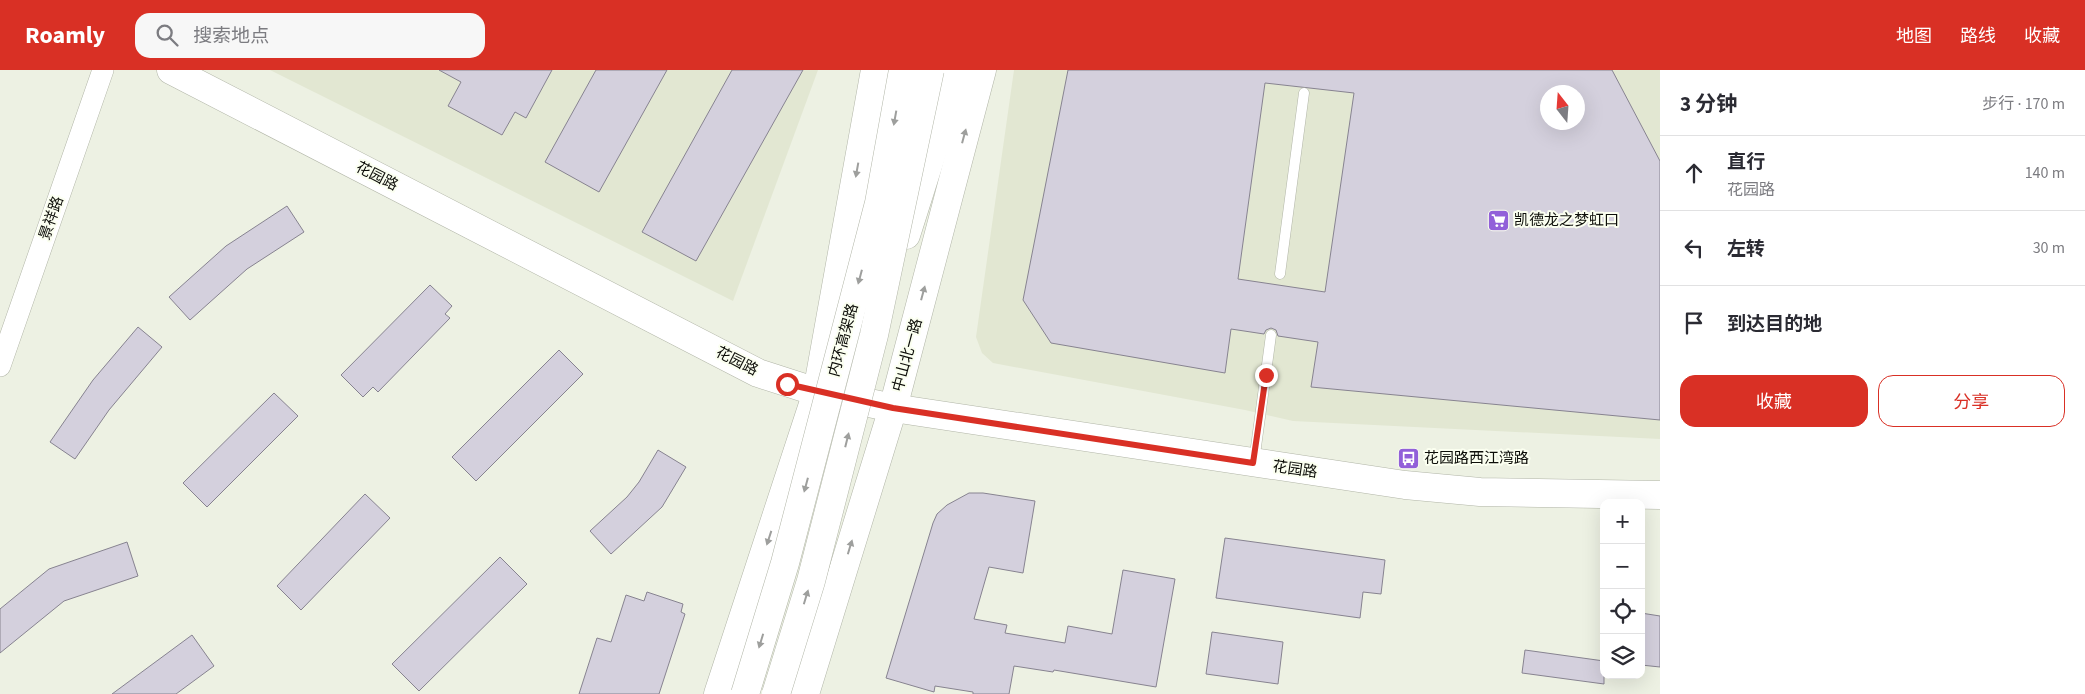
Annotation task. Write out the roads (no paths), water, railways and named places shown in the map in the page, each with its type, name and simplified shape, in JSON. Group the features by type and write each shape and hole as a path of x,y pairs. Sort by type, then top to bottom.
{"main road":[{"name":"花园路","path":"171,70 758,372 816,392 893,408 1253,463 1405,484 1480,492 1660,495"},
{"path":"718,694 816,392 875,70"},
{"name":"内环高架路","path":"745,694 785,563 879,203 903,70"},
{"name":"内环高架路","path":"776,694 811,581 874,335 930,70"},
{"path":"874,335 946,110 955,70"},
{"name":"中山北一路","path":"805,694 893,408 982,70"}],"street":[{"name":"景祥路","path":"0,366 103,70"}],"lane":[{"path":"1280,274 1304,93"},
{"path":"1253,463 1271,335"}],"place":[{"name":"凯德龙之梦虹口","path":"1498,220"},
{"name":"花园路西江湾路","path":"1408,458"}]}
